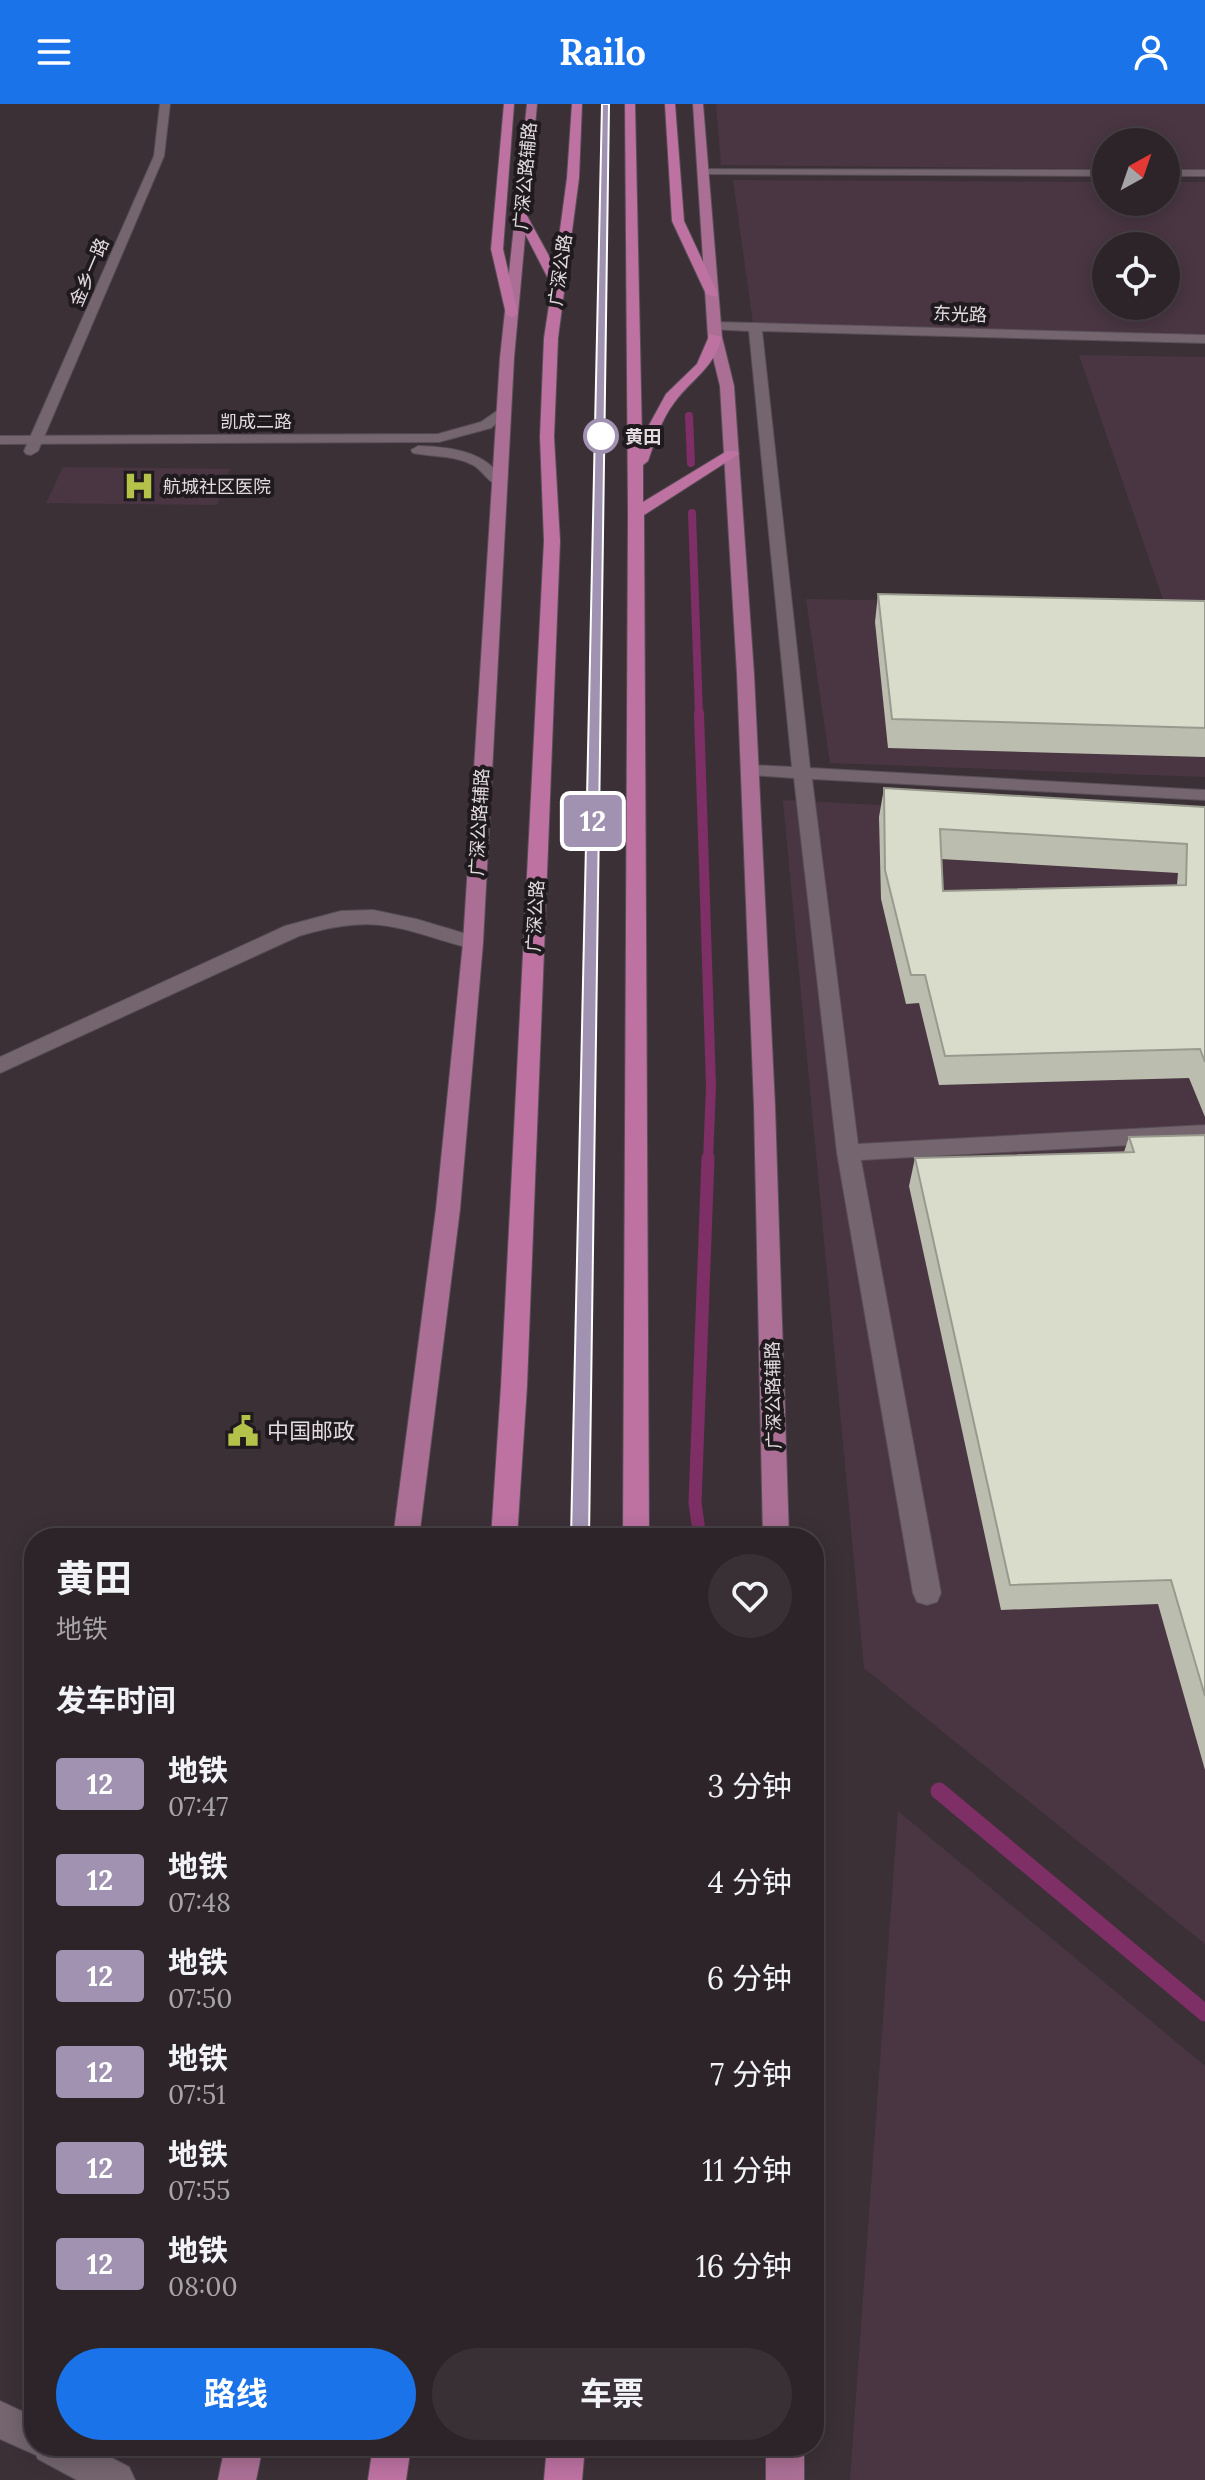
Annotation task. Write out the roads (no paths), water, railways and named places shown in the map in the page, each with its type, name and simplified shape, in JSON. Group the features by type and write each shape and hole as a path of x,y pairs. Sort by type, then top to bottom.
{"highway":[{"path":"509,104 497,249 512,314"},
{"name":"广深公路","path":"505,1528 515,1370 551,557 547,437 551,338 573,178 577,104"},
{"path":"670,104 678,221 712,294"},
{"path":"634,108 637,1525"},
{"path":"522,216 558,286"},
{"path":"636,479 664,406 677,389 707,365 715,332"},
{"path":"636,513 732,454"},
{"path":"387,2480 391,2456"},
{"path":"563,2480 565,2456"}],"main road":[{"name":"广深公路辅路","path":"407,1528 448,1209 473,943 498,482 532,104"},
{"name":"广深公路辅路","path":"698,104 715,332 726,378 751,770 770,1210 776,1528"},
{"path":"237,2480 242,2456"},
{"path":"785,2456 785,2480"}],"street":[{"name":"金乡一路","path":"33,445 159,156 165,104"},
{"path":"703,171 1092,173"},
{"path":"1180,173 1205,173"},
{"path":"755,327 802,773 848,1153 927,1593"},
{"name":"东光路","path":"715,332 755,327 1205,339"},
{"name":"凯成二路","path":"0,451 33,445 439,438 486,425 504,410"},
{"name":"凯成二路","path":"0,440 33,445 424,450 476,461 491,470 498,482"},
{"path":"751,770 1205,795"},
{"path":"0,1066 292,931 328,921 357,916 391,919 473,943"},
{"path":"848,1153 1205,1133"},
{"path":"0,2419 24,2432"},
{"path":"70,2456 116,2480"}],"waterway":[{"path":"689,416 691,463"},
{"path":"692,513 699,715"},
{"path":"699,713 711,1086 708,1160"},
{"path":"699,1528 695,1503 708,1158"},
{"path":"939,1791 1205,2013"}],"metro line":[{"name":"12","path":"580,1528 606,104"}],"place":[{"name":"黄田","path":"601,436"},
{"name":"航城社区医院","path":"139,486"},
{"name":"中国邮政","path":"243,1431"}]}
